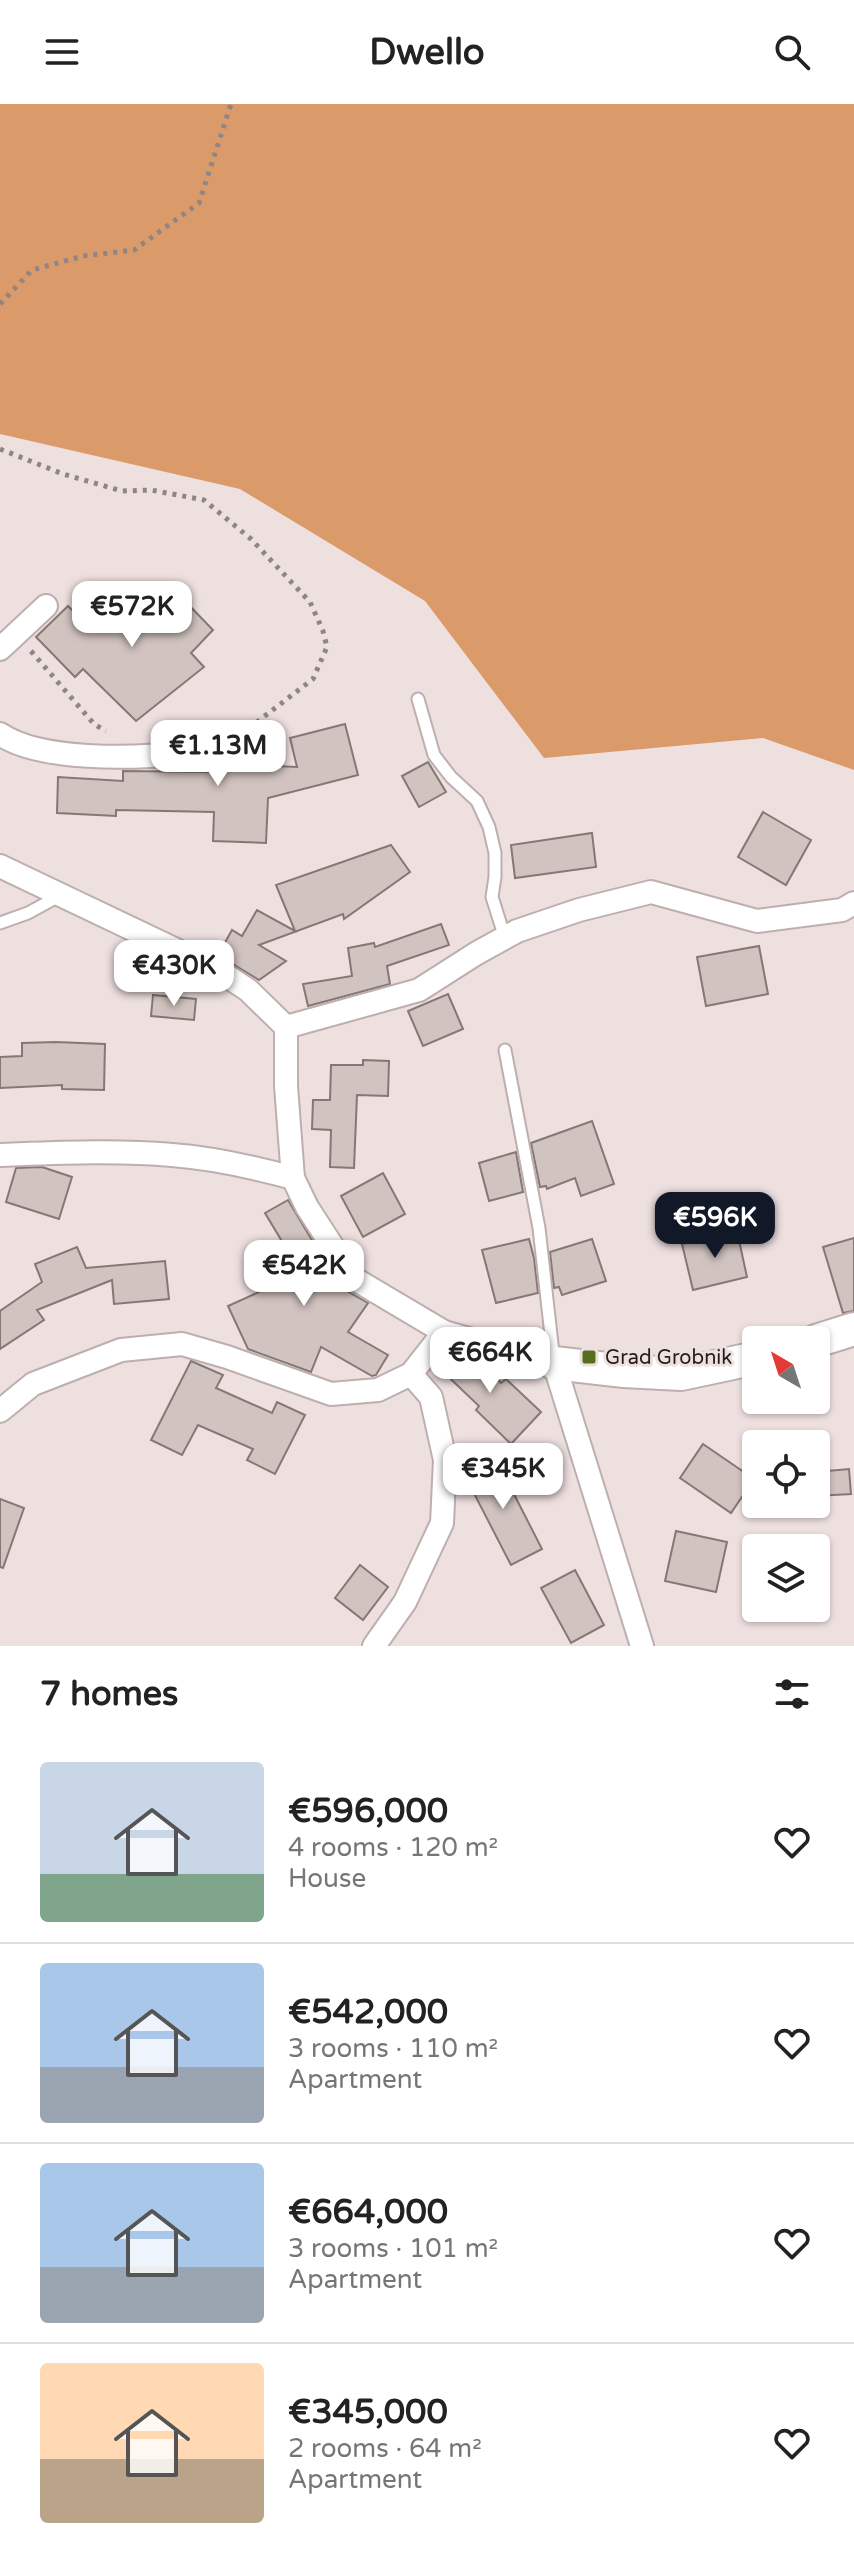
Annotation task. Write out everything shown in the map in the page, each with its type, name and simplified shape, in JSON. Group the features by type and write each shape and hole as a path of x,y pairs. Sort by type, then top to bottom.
{"main road":[{"path":"830,1337 854,1329"},
{"path":"554,1363 681,1374 742,1361"}],"street":[{"path":"8,642 46,606"},
{"path":"0,734 41,750 106,757 184,753 235,739"},
{"path":"0,866 216,969 248,990 286,1027 286,1086 293,1178 307,1207 353,1278 444,1332 554,1363 642,1646"},
{"path":"286,1027 419,990 517,931 579,910 651,892 757,921 842,910 854,903"},
{"path":"0,1155 89,1152 173,1155 240,1164 293,1178"},
{"path":"0,1411 33,1384 121,1350 182,1344 331,1394 378,1390 411,1374 444,1332"},
{"path":"374,1646 405,1602 442,1523 445,1460 431,1397 411,1374"}],"lane":[{"path":"418,699 434,755 451,777 477,801 489,827 495,853 492,897 505,938"},
{"path":"0,923 28,913 61,895"},
{"path":"505,1050 539,1228 554,1363"}],"path":[{"path":"0,304 32,270 83,256 134,250 199,203 231,104"},
{"path":"0,449 63,474 122,491 151,490 204,500 251,539 310,602 327,647 313,679 235,739"},
{"path":"8,642 94,724 107,731"}],"shaded area":[{"path":"0,104 854,104 854,770 763,738 544,758 425,601 240,489 0,434"}],"building":[{"path":"156,584 173,604 181,597 213,630 191,653 204,667 136,721 83,669 75,677 36,637 68,606 78,616 87,607 109,629"},
{"path":"345,724 358,775 268,798 266,843 213,841 214,812 116,810 116,816 57,813 58,777 123,781 123,771 216,772 216,763 297,767 290,738"},
{"path":"428,762 446,792 419,807 402,776"},
{"path":"763,812 811,840 786,885 738,857"},
{"path":"592,833 596,867 515,878 511,845"},
{"path":"391,845 410,872 344,919 343,914 259,945 286,961 259,980 218,955 232,930 242,936 257,910 295,931 276,885"},
{"path":"441,924 449,945 387,966 390,984 308,1006 303,984 352,976 348,948 374,943 375,947"},
{"path":"759,946 768,994 706,1006 697,957"},
{"path":"448,994 463,1029 423,1046 408,1011"},
{"path":"153,995 196,999 194,1020 151,1016"},
{"path":"22,1043 105,1044 104,1090 62,1089 62,1085 0,1088 0,1057 22,1056"},
{"path":"363,1060 389,1061 388,1096 357,1095 354,1168 330,1167 331,1130 312,1129 313,1100 330,1100 331,1065 363,1065"},
{"path":"592,1121 614,1184 581,1196 575,1178 547,1189 546,1186 540,1187 531,1143"},
{"path":"516,1152 523,1192 489,1201 479,1163"},
{"path":"42,1167 72,1177 59,1219 6,1202 16,1168"},
{"path":"383,1173 405,1214 363,1237 341,1196"},
{"path":"288,1200 334,1277 345,1290 368,1303 348,1332 388,1355 376,1375 372,1376 321,1347 311,1372 248,1349 228,1306 301,1273 265,1213"},
{"path":"737,1231 747,1277 693,1290 682,1244"},
{"path":"854,1238 854,1311 843,1313 823,1247"},
{"path":"529,1239 538,1293 496,1303 482,1250"},
{"path":"592,1239 606,1281 562,1295 559,1287 554,1288 550,1252"},
{"path":"77,1247 86,1268 165,1261 169,1299 114,1304 112,1280 37,1310 44,1320 0,1349 0,1311 42,1282 35,1264"},
{"path":"452,1349 471,1354 501,1383 506,1379 541,1412 511,1444 476,1410 479,1406 436,1365"},
{"path":"191,1361 223,1375 216,1388 272,1413 277,1402 305,1415 275,1474 247,1460 253,1449 198,1425 182,1455 151,1440"},
{"path":"703,1444 742,1471 742,1497 731,1513 680,1478"},
{"path":"495,1457 542,1549 511,1565 464,1474"},
{"path":"849,1469 851,1494 830,1495 830,1471"},
{"path":"0,1499 24,1508 3,1568 0,1567"},
{"path":"676,1531 727,1542 716,1592 665,1581"},
{"path":"360,1565 388,1587 363,1620 335,1598"},
{"path":"575,1570 604,1625 571,1643 541,1588"}],"place":[{"name":"Grad Grobnik","path":"589,1357"}]}
